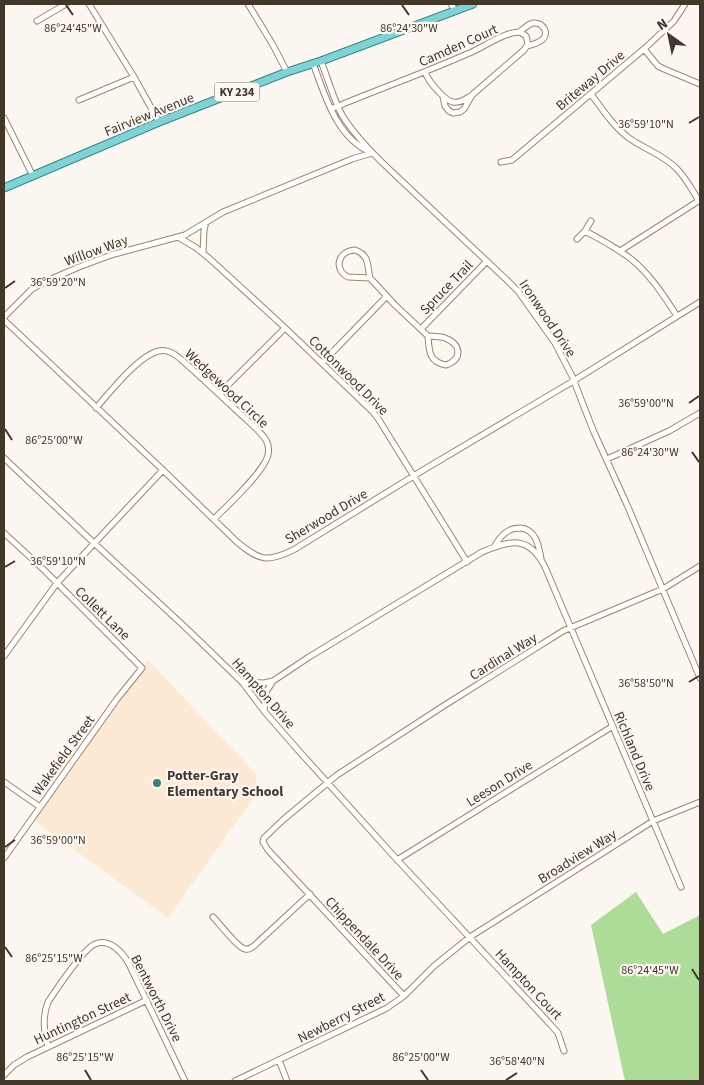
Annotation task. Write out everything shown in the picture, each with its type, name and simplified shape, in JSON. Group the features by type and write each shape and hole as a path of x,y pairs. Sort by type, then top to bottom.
{"main road":[{"name":"Fairview Avenue","path":"4,188 159,122 287,72 321,61 453,7 473,4"}],"street":[{"path":"37,21 66,4"},
{"path":"89,4 159,122"},
{"path":"248,4 287,72"},
{"name":"Briteway Drive","path":"501,162 512,160 644,49 674,21 685,4"},
{"path":"425,72 428,79 443,97 456,103 463,101 527,46 544,38 546,33 540,24 534,23 518,32"},
{"name":"Camden Court","path":"332,109 478,50 514,33 522,33 527,38 527,46"},
{"path":"644,49 658,66 664,70 700,84"},
{"name":"Ironwood Drive","path":"321,61 338,106 351,128 372,153 518,291 554,343 574,381 593,430 700,678"},
{"name":"Ironwood Drive","path":"313,64 336,118 348,136 363,149 372,153"},
{"path":"79,100 134,77"},
{"path":"591,94 612,121 629,138 677,168 699,200 620,251"},
{"path":"443,97 447,109 457,113 463,110 472,95"},
{"path":"4,120 33,176"},
{"name":"Willow Way","path":"4,318 32,289 44,282 111,255 185,235 224,212 352,159 372,153"},
{"path":"577,239 591,221"},
{"path":"203,253 206,222"},
{"path":"585,231 630,258 661,292 677,316"},
{"name":"Cottonwood Drive","path":"178,237 203,253 366,405 379,420 467,562"},
{"path":"370,278 345,276 339,265 342,256 352,250 363,254 367,259 370,278 428,336 430,354 434,360 446,365 455,361 458,350 452,342 442,337 428,336"},
{"name":"Spruce Trail","path":"421,329 487,261"},
{"path":"322,363 387,296"},
{"name":"Sherwood Drive","path":"4,318 96,408 244,547 260,558 274,559 295,549 574,381 700,302"},
{"path":"219,394 285,328"},
{"name":"Wedgewood Circle","path":"96,408 128,372 144,358 159,351 174,354 219,394 264,438 268,444 268,452 266,462 262,467 242,491 214,519"},
{"path":"606,459 661,435 700,413"},
{"name":"Hampton Drive","path":"4,458 242,682 264,711 327,782 470,938"},
{"path":"4,656 57,583 163,470"},
{"path":"242,682 264,683 273,681 302,661 482,552 494,547 507,532 515,529 524,529 531,532 536,538 542,561"},
{"name":"Collett Lane","path":"4,533 142,668"},
{"name":"Richland Drive","path":"494,547 513,542 526,546 542,561 681,887"},
{"name":"Cardinal Way","path":"310,894 268,850 262,841 284,819 327,782 387,742 571,627 663,589 700,566"},
{"name":"Wakefield Street","path":"4,858 117,699 142,668"},
{"path":"264,711 266,692 273,681"},
{"name":"Leeson Drive","path":"397,860 613,726"},
{"path":"4,782 40,807"},
{"name":"Broadview Way","path":"470,938 653,821 700,802"},
{"path":"213,917 239,946 249,949 310,894"},
{"name":"Chippendale Drive","path":"310,894 404,996"},
{"name":"Newberry Street","path":"235,1081 387,1008 404,996 434,966 470,938"},
{"name":"Hampton Court","path":"470,938 558,1033 564,1051"},
{"name":"Bentworth Drive","path":"48,1047 44,1021 48,1002 82,955 91,946 101,942 106,943 122,953 129,964 185,1081"},
{"name":"Huntington Street","path":"4,1075 20,1061 147,1000"},
{"path":"278,1060 287,1081"}],"shaded area":[{"name":"Potter-Gray Elementary School","path":"148,660 256,774 257,793 168,918 32,819"}],"green space":[{"path":"636,892 663,934 700,915 700,1081 625,1081 591,925"}],"place":[{"name":"Potter-Gray Elementary School","path":"157,783"}]}
